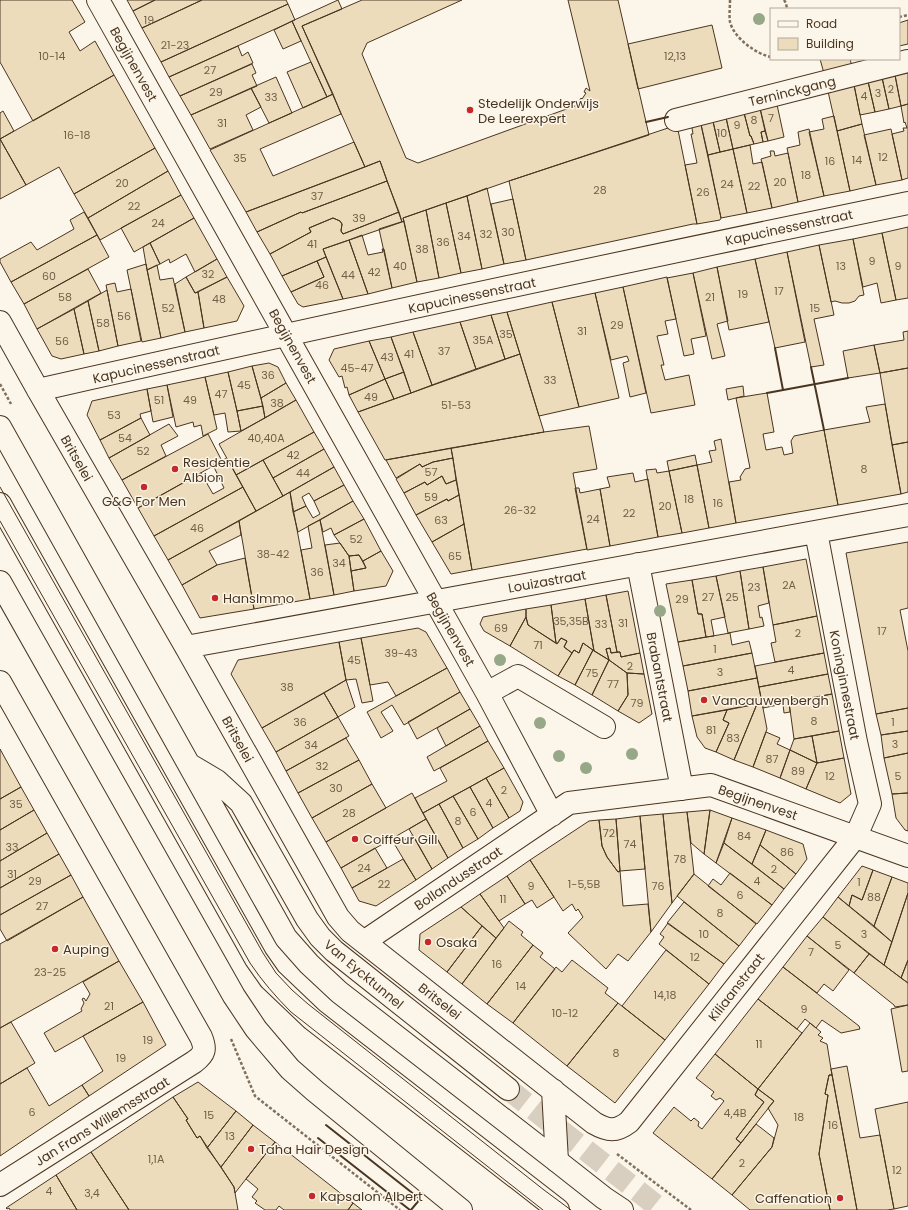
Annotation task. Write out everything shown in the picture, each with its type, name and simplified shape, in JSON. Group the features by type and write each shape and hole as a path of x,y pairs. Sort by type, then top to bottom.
{"street":[{"name":"Begijnenvest","path":"98,0 487,693 552,815 569,803 711,785 908,856"},
{"name":"Terninckgang","path":"676,120 908,61"},
{"name":"Kapucinessenstraat","path":"38,390 286,334 691,247 908,203"},
{"name":"Britselei","path":"0,322 186,646 338,917 350,930 594,1123 603,1128 612,1130"},
{"path":"0,427 286,938 309,964 339,992 604,1198 622,1210"},
{"path":"0,504 256,959 270,979 312,1019 543,1202 558,1210"},
{"name":"Louizastraat","path":"186,646 908,515"},
{"name":"Koninginnestraat","path":"816,532 856,742 870,804 856,836"},
{"name":"Brabantstraat","path":"638,564 682,789"},
{"path":"0,582 234,996 256,1030 295,1074 461,1210"},
{"path":"487,693 518,676 604,727"},
{"path":"0,682 7,712"},
{"name":"Jan Frans Willemsstraat","path":"0,1185 194,1062 203,1054 204,1050 204,1043 201,1037 7,712"},
{"name":"Van Eycktunnel","path":"188,763 217,781 241,804 307,919 320,937 334,951 508,1089"},
{"name":"Bollandusstraat","path":"365,941 552,815"},
{"name":"Kiliaanstraat","path":"612,1130 621,1128 629,1122 856,836"},
{"path":"553,1090 558,1161"}],"path":[{"path":"730,0 729,15 731,23 737,34 754,51 764,56 770,57"},
{"path":"230,1038 255,1096 400,1210"},
{"path":"616,1153 691,1210"}],"building":[{"path":"0,0 72,0 85,22 69,32 80,51 95,41 114,75 33,121 0,62"},
{"path":"127,0 155,0 133,11"},
{"path":"155,0 202,0 142,28 133,11"},
{"path":"202,0 286,0 288,4 161,62 142,28"},
{"path":"338,0 342,9 302,26 333,94 327,97 292,21"},
{"path":"362,0 462,0 367,43 362,54 406,158 418,163 583,103 579,101 586,93 584,92 586,88 590,91 568,0 618,0 649,135 403,218 404,221 402,222 380,161 365,167 302,26"},
{"path":"288,4 295,20 169,77 161,62"},
{"path":"908,20 908,44 900,46 900,23"},
{"path":"292,21 301,41 283,49 274,30"},
{"path":"712,25 722,68 638,89 628,44"},
{"path":"238,46 242,56 248,52 253,63 180,96 169,77"},
{"path":"820,60 850,60 853,70 825,77"},
{"path":"311,62 327,97 303,108 287,72"},
{"path":"252,64 256,73 252,75 257,86 191,115 180,96"},
{"path":"908,66 908,104 901,106 894,70"},
{"path":"894,70 901,106 889,109 881,73"},
{"path":"881,73 889,109 875,112 867,77"},
{"path":"114,75 155,148 74,194 59,167 26,185 0,139"},
{"path":"276,77 292,113 269,123 251,88"},
{"path":"867,77 875,112 860,115 853,80"},
{"path":"853,80 862,124 837,131 827,87"},
{"path":"251,88 261,107 246,115 253,130 210,149 191,115"},
{"path":"333,94 341,114 260,149 273,176 354,142 365,167 246,212 210,150"},
{"path":"776,100 784,137 768,141 759,104"},
{"path":"759,104 765,131 761,132 763,142 754,144 750,136 743,109"},
{"path":"908,104 908,178 902,180 892,134 904,131 903,128 907,128 905,122 904,123 901,106"},
{"path":"743,109 750,136 754,144 733,149 725,113"},
{"path":"3,111 14,131 0,139 0,113"},
{"path":"725,113 733,149 720,152 712,117"},
{"path":"834,116 850,191 824,196 809,132 824,129 822,119"},
{"path":"712,117 720,152 708,155 700,120"},
{"path":"700,120 721,218 720,220 697,224 685,165 697,163 691,134 693,134 691,122"},
{"path":"862,124 876,185 850,191 837,131"},
{"path":"677,125 697,224 526,260 509,181"},
{"path":"809,129 824,196 798,202 787,148 800,145 798,132"},
{"path":"891,129 902,180 876,185 864,135"},
{"path":"765,131 768,141 763,142 761,132"},
{"path":"0,139 26,185 0,199"},
{"path":"750,145 753,164 762,162 772,208 747,213 733,149"},
{"path":"155,148 168,171 88,218 74,194"},
{"path":"733,149 747,213 721,218 708,155"},
{"path":"770,151 774,151 775,156 788,153 798,202 772,208 761,159 771,156"},
{"path":"380,161 387,181 302,213 301,212 257,232 246,212"},
{"path":"168,171 181,195 100,240 88,218"},
{"path":"387,181 399,212 343,234 341,231 342,224 340,221 333,218 309,228 311,232 270,254 257,232 301,212 302,213"},
{"path":"487,188 504,264 482,269 467,196"},
{"path":"181,195 194,218 134,252 121,228"},
{"path":"467,196 482,269 461,273 446,203"},
{"path":"513,199 526,260 504,264 491,204"},
{"path":"446,203 461,273 439,278 426,210"},
{"path":"426,210 439,278 417,282 403,218"},
{"path":"84,212 97,235 11,282 0,262 0,259 31,242 37,250 74,229 70,220"},
{"path":"399,212 402,222 323,249 326,257 282,276 270,254 311,232 309,228 333,218 340,221 342,224 341,231 343,234"},
{"path":"194,218 217,259 195,272 186,254 170,263 169,259 160,264 150,243"},
{"path":"404,221 417,282 392,288 379,229"},
{"path":"908,227 908,298 896,300 882,233"},
{"path":"882,233 896,300 881,303 877,283 863,287 853,239"},
{"path":"97,235 109,257 24,304 11,282"},
{"path":"362,235 368,255 383,252 382,249 384,249 392,288 368,294 349,240"},
{"path":"853,239 864,295 859,296 855,301 849,303 835,301 831,302 819,245"},
{"path":"349,240 368,294 343,299 323,249"},
{"path":"150,243 160,264 147,270 143,247"},
{"path":"819,245 834,315 814,319 824,365 811,367 787,252"},
{"path":"787,252 805,342 775,348 755,259"},
{"path":"326,257 343,299 303,307 298,304 291,292 324,277 317,261"},
{"path":"217,259 227,277 195,293 186,277"},
{"path":"755,259 769,322 729,330 717,267"},
{"path":"317,261 324,277 291,292 282,276"},
{"path":"146,264 161,338 142,342 127,270"},
{"path":"157,265 160,280 173,278 185,332 161,338 147,270"},
{"path":"717,267 728,321 717,324 725,356 712,359 693,273"},
{"path":"88,269 101,293 37,329 24,304"},
{"path":"693,273 706,336 691,339 694,354 684,356 667,278"},
{"path":"186,277 195,293 198,292 204,328 185,332 175,284"},
{"path":"227,277 244,306 237,321 204,328 198,292"},
{"path":"667,277 676,319 665,321 668,334 657,336 664,365 661,365 665,380 689,375 695,405 651,413 623,287"},
{"path":"115,283 117,292 131,289 141,341 118,346 106,285"},
{"path":"623,287 646,393 630,397 623,363 629,361 627,356 611,360 595,293"},
{"path":"107,290 118,346 99,351 88,301"},
{"path":"595,293 619,398 579,407 552,302"},
{"path":"88,301 99,351 84,354 74,309"},
{"path":"552,302 579,407 539,416 507,312"},
{"path":"74,309 84,354 61,359 52,356 37,329"},
{"path":"507,312 520,354 505,359 491,315"},
{"path":"491,315 505,359 476,369 460,322"},
{"path":"460,322 476,369 432,385 413,332"},
{"path":"908,331 908,368 880,373 874,345 904,340 903,332"},
{"path":"413,332 432,385 411,393 391,337"},
{"path":"391,337 404,372 385,379 369,341"},
{"path":"369,341 385,379 349,395 347,387 345,388 342,376 339,377 329,360 334,349"},
{"path":"874,345 880,373 848,378 843,351"},
{"path":"520,354 544,432 385,460 358,412"},
{"path":"269,363 278,367 286,383 261,398 252,366"},
{"path":"252,366 263,406 237,411 228,372"},
{"path":"908,368 908,442 892,445 880,373"},
{"path":"228,372 241,431 228,432 225,413 214,415 205,377"},
{"path":"404,372 411,393 394,399 385,379"},
{"path":"205,377 217,429 203,436 201,425 194,427 193,422 176,427 167,385"},
{"path":"385,379 394,399 358,412 349,395"},
{"path":"286,383 296,400 265,418 261,398"},
{"path":"167,385 173,417 153,422 147,389"},
{"path":"743,386 744,396 728,400 726,389"},
{"path":"147,389 151,411 140,414 141,418 100,440 87,415 92,401"},
{"path":"767,393 774,432 763,434 766,450 782,447 784,455 793,453 791,441 794,436 824,430 838,505 736,523 729,482 741,480 740,477 745,469 750,468 736,398"},
{"path":"296,400 314,432 236,475 219,444"},
{"path":"885,404 901,494 838,505 824,430 870,422 866,407"},
{"path":"263,406 265,418 241,431 237,411"},
{"path":"141,418 150,435 109,458 100,440"},
{"path":"169,424 178,436 161,445 166,456 122,480 109,458"},
{"path":"589,426 597,469 573,473 587,549 472,570 451,448"},
{"path":"314,432 324,449 273,478 263,460"},
{"name":"Residentie Albion","path":"208,434 222,461 138,508 122,480"},
{"path":"721,439 736,523 709,528 697,465 712,462 709,451 716,450 714,441"},
{"path":"908,442 908,492 901,494 892,445"},
{"path":"451,448 453,458 433,462 422,467 420,464 396,478 386,460"},
{"path":"324,449 334,467 283,496 273,478"},
{"path":"695,455 697,465 669,471 667,461"},
{"path":"227,458 243,487 154,536 138,508 201,473 213,494 224,488 213,465"},
{"path":"453,458 456,480 446,484 442,476 427,485 425,482 404,493 396,479 420,464 422,467 433,462"},
{"path":"263,460 283,496 256,511 236,475"},
{"path":"697,465 709,528 682,533 669,471"},
{"path":"334,467 344,485 314,501 309,493 302,497 306,506 293,512 290,492"},
{"path":"656,469 657,473 669,471 682,533 658,537 646,470"},
{"path":"633,473 635,482 648,479 658,537 610,546 600,489 610,487 607,477"},
{"path":"442,476 446,484 456,480 459,495 448,501 447,499 416,515 404,493 425,482 427,485"},
{"path":"344,485 353,501 298,532 293,512 306,506 313,518 320,514 314,501"},
{"path":"243,487 256,511 168,560 154,536"},
{"path":"575,488 579,488 580,493 600,489 610,546 587,550"},
{"path":"290,492 310,599 254,609 239,521"},
{"path":"459,495 464,524 432,542 416,515 447,499 448,501"},
{"path":"353,501 364,519 334,535 331,528 323,532 320,520"},
{"path":"364,519 381,551 363,561 359,555 349,556 334,535"},
{"path":"320,520 334,595 310,599 301,550 312,548 308,526"},
{"path":"239,521 241,535 209,551 217,565 182,585 168,560"},
{"path":"464,524 472,570 451,574 432,542"},
{"path":"908,542 908,608 900,610 908,651 908,708 876,714 846,553"},
{"path":"340,543 349,556 354,591 334,595 325,545"},
{"path":"381,551 393,571 386,586 354,591 351,571 366,568 363,561"},
{"path":"359,555 366,568 351,571 349,556"},
{"path":"245,558 254,609 200,618 182,585 217,565"},
{"path":"806,559 817,616 773,625 763,567"},
{"path":"763,567 769,603 758,606 760,618 762,617 764,626 749,629 740,571"},
{"path":"740,571 749,629 728,633 716,576"},
{"path":"716,576 725,617 711,620 714,636 706,637 702,614 698,614 692,580"},
{"path":"692,580 698,614 702,614 706,637 678,642 666,584"},
{"path":"628,591 640,653 621,657 620,652 617,652 606,595"},
{"path":"606,595 617,652 611,653 610,648 606,649 609,660 594,651 585,599"},
{"path":"585,599 594,651 583,643 579,653 574,650 572,653 564,647 567,641 561,638 557,644 556,643 551,605"},
{"path":"551,605 556,643 528,625 526,617 526,609"},
{"path":"526,609 526,617 510,646 484,631 480,624 483,617"},
{"path":"817,616 824,653 775,662 771,643 776,642 773,625"},
{"path":"526,617 528,625 557,644 561,638 567,641 564,647 572,653 558,676 510,646"},
{"path":"418,628 426,632 447,668 396,696 388,682 370,685 361,638"},
{"path":"730,633 732,645 749,641 752,653 683,666 678,642"},
{"path":"361,638 373,701 362,703 356,679 346,680 339,642"},
{"path":"339,642 346,680 262,728 231,674 238,660"},
{"path":"583,643 593,650 575,685 558,676 574,650 579,653"},
{"path":"610,648 611,653 620,652 621,657 640,653 644,674 627,673 609,660 606,649"},
{"path":"593,650 609,660 592,695 575,685"},
{"path":"752,653 757,678 688,691 683,666"},
{"path":"824,653 828,674 759,687 755,666"},
{"path":"609,660 627,673 628,695 618,711 592,695"},
{"path":"447,668 460,692 404,725 392,705 381,712 393,731 381,738 367,712"},
{"path":"627,673 644,674 652,714 639,723 618,711 628,695"},
{"path":"828,674 832,694 789,702 790,712 784,713 783,704 763,708 759,687"},
{"path":"757,678 762,703 692,716 688,691"},
{"path":"346,680 355,707 338,717 324,693"},
{"path":"460,692 470,709 417,739 408,722"},
{"path":"324,693 338,717 276,752 262,728"},
{"path":"832,694 839,731 794,739 789,702"},
{"path":"762,703 767,729 753,767 734,760 757,704"},
{"path":"757,704 734,760 716,752 729,723 723,720 727,710"},
{"path":"908,708 908,731 881,735 876,714"},
{"path":"470,709 480,726 446,746 437,728"},
{"path":"727,710 723,720 729,723 716,752 705,748 697,737 692,716"},
{"path":"338,717 349,736 286,771 276,752"},
{"path":"480,726 488,741 434,771 427,757"},
{"path":"839,731 844,758 817,763 812,736"},
{"path":"908,731 908,753 884,758 881,735"},
{"path":"766,732 780,738 777,744 790,750 780,778 753,767"},
{"path":"812,736 817,763 790,750 794,739"},
{"path":"346,738 359,760 298,793 286,771"},
{"path":"488,741 504,768 423,813 415,798 447,781 440,768"},
{"path":"0,749 21,787 0,799"},
{"path":"790,750 817,763 806,789 780,778"},
{"path":"908,753 908,793 892,794 884,758"},
{"path":"844,758 851,794 840,803 806,789 817,763"},
{"path":"359,760 372,784 312,818 298,793"},
{"path":"504,768 523,802 520,811 509,818 486,778"},
{"path":"486,778 509,818 493,828 470,787"},
{"path":"372,784 386,808 326,842 312,818"},
{"path":"21,787 34,810 0,830 0,799"},
{"path":"470,787 493,828 478,839 453,796"},
{"path":"412,793 426,819 341,868 326,842"},
{"path":"908,793 908,831 905,830 896,818 892,794"},
{"path":"453,796 478,839 463,848 439,804"},
{"path":"439,804 463,848 448,858 423,813"},
{"path":"34,810 47,833 0,861 0,830"},
{"path":"710,810 704,854 691,843 687,812"},
{"path":"710,810 732,818 716,863 704,854"},
{"path":"687,812 694,874 672,903 663,814"},
{"path":"663,814 672,903 651,932 640,816"},
{"path":"640,816 645,869 620,871 616,819"},
{"path":"732,818 766,830 752,864 724,843"},
{"path":"426,819 448,858 432,869 409,829"},
{"path":"616,819 620,871 618,872 607,857 602,846 599,820"},
{"path":"599,820 602,846 607,857 618,872 620,871 623,906 648,904 651,932 628,961 618,954 606,969 568,933 583,917 578,909 576,911 572,904 563,911 530,860 589,821"},
{"path":"766,830 803,844 807,859 796,874 760,845"},
{"path":"47,833 59,854 0,888 0,861"},
{"path":"413,835 432,869 416,880 395,845"},
{"path":"724,843 784,889 772,905 716,863"},
{"path":"760,845 796,874 784,889 752,864"},
{"path":"375,848 387,868 352,888 341,868"},
{"path":"59,854 71,875 0,915 0,888"},
{"path":"403,859 416,880 376,906 359,901 352,888"},
{"path":"530,860 554,897 537,908 532,900 525,904 507,876"},
{"path":"862,866 873,870 862,900 852,895 849,906 838,897"},
{"path":"873,870 892,877 874,926 849,906 852,895 862,900"},
{"path":"730,873 772,905 757,924 708,886 713,879 721,885"},
{"path":"694,874 756,924 739,946 677,896"},
{"path":"71,875 83,897 7,941 0,929 0,915"},
{"path":"507,876 525,904 499,921 480,894"},
{"path":"892,877 908,883 908,893 892,942 874,926"},
{"path":"908,893 908,960 901,978 884,965"},
{"path":"480,894 504,928 496,938 461,907"},
{"path":"83,897 119,961 0,1028 0,944"},
{"path":"838,897 892,942 884,965 823,917"},
{"path":"684,902 739,946 724,964 667,923"},
{"path":"461,907 482,926 447,972 419,950 420,934"},
{"path":"823,917 869,954 854,973 807,936"},
{"path":"509,921 523,932 521,935 533,945 487,1004 462,984"},
{"path":"668,923 724,964 709,984 659,944 664,937 660,934"},
{"path":"482,926 496,938 462,984 447,972"},
{"path":"807,936 849,970 833,991 824,984 817,993 783,967"},
{"path":"533,945 543,953 540,957 555,969 513,1023 487,1004"},
{"path":"666,950 709,984 665,1040 622,1006"},
{"path":"869,954 908,983 908,1005 895,1007 854,973"},
{"path":"572,960 608,988 605,993 618,1003 567,1066 513,1023 556,967 562,972"},
{"path":"908,960 908,983 901,978"},
{"path":"119,961 143,1002 55,1052 44,1033 82,1011 81,1009 84,1003 82,999 84,998 86,1001 90,994 83,982"},
{"path":"783,967 859,1026 860,1029 841,1033 822,1020 816,1028 805,1019 797,1029 758,999"},
{"path":"758,999 802,1033 758,1089 715,1054"},
{"path":"143,1002 166,1045 89,1096 82,1085 103,1071 83,1036"},
{"path":"618,1003 665,1040 615,1103 567,1066"},
{"path":"908,1005 908,1071 902,1072 891,1009"},
{"path":"11,1022 35,1063 0,1084 0,1028"},
{"path":"810,1023 821,1032 818,1035 823,1038 820,1041 827,1044 832,1075 829,1075 825,1094 828,1095 819,1154 830,1210 750,1210 732,1195 772,1147 778,1125 768,1108 774,1101 758,1089"},
{"path":"715,1054 758,1089 755,1095 764,1102 736,1139 741,1143 712,1179 653,1133 674,1107 691,1121 694,1118 699,1122 698,1126 702,1129 724,1101 720,1098 716,1100 711,1096 714,1092 696,1078"},
{"path":"847,1066 860,1138 880,1135 894,1209 857,1210 831,1069"},
{"path":"27,1068 49,1106 82,1085 89,1096 0,1156 0,1084"},
{"path":"829,1075 832,1075 857,1210 830,1210 819,1154 828,1095 825,1094"},
{"path":"198,1082 236,1111 207,1148 200,1136 197,1138 186,1120 188,1119 173,1097"},
{"path":"758,1089 774,1101 741,1143 736,1139 764,1102 755,1095"},
{"path":"173,1097 188,1119 186,1120 197,1138 200,1136 234,1187 238,1210 129,1210 91,1152"},
{"path":"908,1102 908,1206 894,1209 875,1109"},
{"path":"236,1111 253,1125 221,1167 207,1148"},
{"path":"756,1124 774,1138 772,1147 732,1195 712,1179"},
{"path":"253,1125 275,1142 235,1193 234,1187 221,1167"},
{"path":"275,1142 353,1203 348,1210 284,1210 279,1206 276,1210 265,1210 255,1203 257,1201 252,1197 258,1189 246,1179"},
{"path":"91,1152 129,1210 77,1210 56,1175"},
{"path":"56,1175 77,1210 10,1210 9,1208 6,1208"},
{"path":"353,1203 362,1210 348,1210"}],"tunnel":[{"path":"508,1089 662,1210"}],"tram line":[{"path":"0,487 263,953 276,973 308,1004 571,1210"},
{"path":"0,521 250,963 264,982 291,1012 543,1210"}],"wall":[{"path":"646,122 668,117"},
{"path":"775,348 783,390"},
{"path":"811,367 824,430"},
{"path":"767,393 848,378"},
{"path":"326,1125 420,1199 411,1210"},
{"path":"318,1138 410,1210"}],"place":[{"name":"Stedelijk Onderwijs De Leerexpert","path":"470,110"},
{"name":"Residentie Albion","path":"175,469"},
{"name":"G&G For Men","path":"144,487"},
{"name":"HansImmo","path":"215,598"},
{"name":"Vancauwenbergh","path":"704,700"},
{"name":"Coiffeur Gill","path":"355,839"},
{"name":"Osaka","path":"428,942"},
{"name":"Auping","path":"55,949"},
{"name":"Taha Hair Design","path":"251,1149"},
{"name":"Kapsalon Albert","path":"312,1196"},
{"name":"Caffenation","path":"840,1198"}]}
